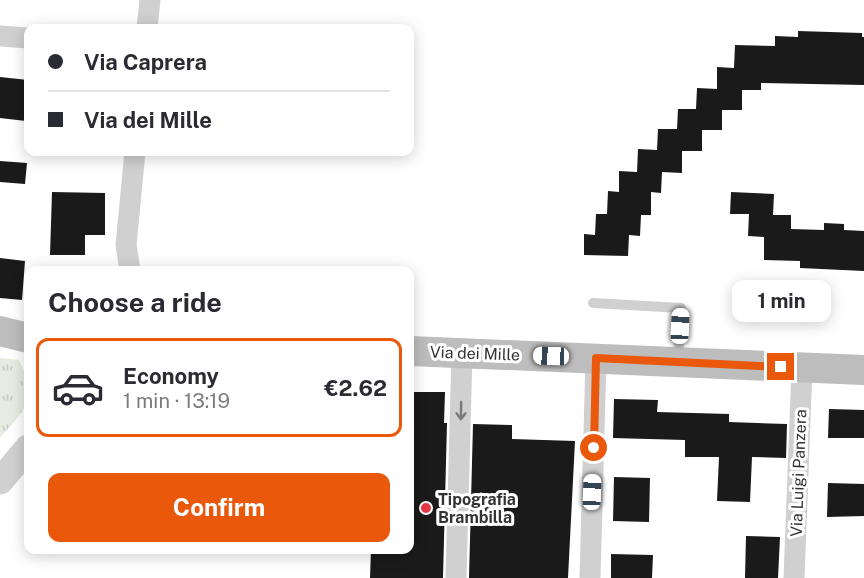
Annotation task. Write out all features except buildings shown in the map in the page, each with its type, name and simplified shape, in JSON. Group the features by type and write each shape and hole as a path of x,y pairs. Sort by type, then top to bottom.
{"main road":[{"path":"0,329 24,326"},
{"path":"0,329 24,337"},
{"name":"Via dei Mille","path":"414,351 864,370"}],"street":[{"path":"147,24 150,0"},
{"path":"0,36 24,38"},
{"path":"129,266 126,245 135,156"},
{"path":"117,266 126,245"},
{"path":"456,578 462,353"},
{"path":"590,578 596,358"},
{"name":"Via Luigi Panzera","path":"794,578 802,368"},
{"path":"0,481 24,453"}],"lane":[{"path":"593,303 681,308 678,362"}],"green space":[{"path":"0,358 19,360 24,372 24,408 0,438"}],"place":[{"name":"Tipografia Brambilla","path":"426,508"}],"route":[{"path":"594,448 596,358 781,367"}]}
